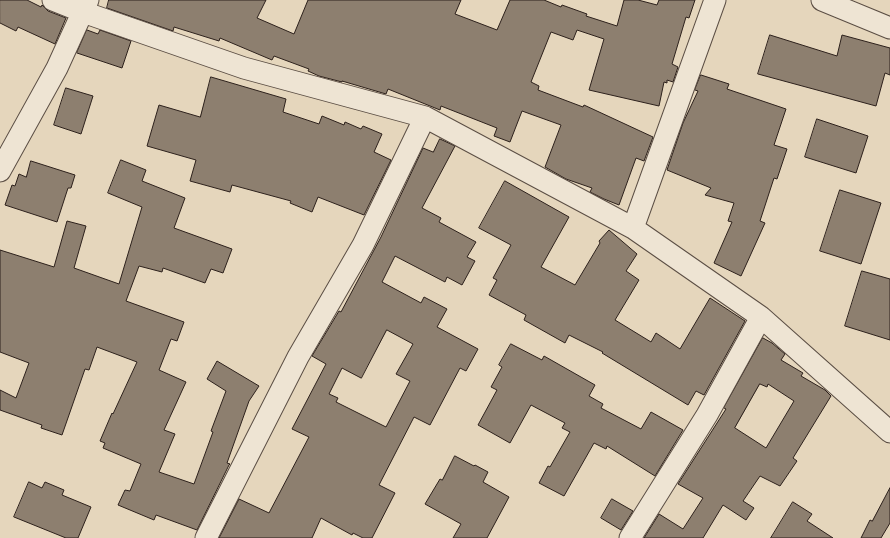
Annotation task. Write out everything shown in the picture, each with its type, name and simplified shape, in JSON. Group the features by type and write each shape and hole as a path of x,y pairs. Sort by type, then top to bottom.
{"street":[{"path":"53,0 86,6 244,68 425,117 633,228 761,317 890,432"},
{"path":"633,228 715,0"},
{"path":"832,2 890,28"},
{"path":"0,171 57,68 86,6"},
{"path":"206,538 298,357 363,245 425,117"},
{"path":"630,538 707,415 761,317"}],"building":[{"path":"0,0 27,0 41,7 42,5 48,11 66,18 55,44 18,27 16,31 0,23"},
{"path":"109,0 266,0 257,18 294,34 308,0 461,0 455,14 497,30 510,0 544,0 561,7 562,5 587,14 586,16 617,26 624,0 638,0 657,5 659,0 695,0 689,18 686,17 672,64 678,67 673,82 667,80 667,83 664,82 659,106 589,90 604,39 577,30 573,40 551,32 531,82 539,86 538,90 583,107 584,105 653,137 644,161 636,158 619,205 590,192 592,188 566,179 545,167 561,125 522,111 510,142 494,136 497,128 441,106 440,110 388,89 386,94 319,76 308,71 309,69 274,56 272,60 220,38 219,41 174,27 173,31 107,8"},
{"path":"87,30 98,34 100,30 131,41 122,68 77,53"},
{"path":"770,35 837,56 842,35 890,48 890,75 885,73 876,106 758,74"},
{"path":"701,75 729,84 727,89 786,109 774,145 787,149 777,179 774,178 760,221 765,223 741,276 714,263 732,222 728,221 734,203 705,195 711,188 667,170 683,123 698,91 695,90"},
{"path":"211,77 286,99 283,112 319,124 322,116 344,125 345,122 361,129 363,126 382,134 374,152 391,160 364,215 318,197 312,212 290,203 291,201 232,185 230,192 190,181 196,160 147,146 159,105 200,117"},
{"path":"66,88 93,96 81,134 54,125"},
{"path":"817,119 868,136 856,173 805,157"},
{"path":"440,139 455,146 422,208 441,218 439,222 476,242 467,257 475,261 462,285 447,277 445,282 395,256 382,282 421,303 424,297 447,309 437,327 478,349 466,371 460,368 430,425 414,417 379,485 395,493 372,538 363,538 353,533 352,535 321,518 312,538 219,538 239,499 269,513 309,437 292,429 326,364 312,356 339,311 341,312 381,237 423,148 433,152","holes":["387,330 413,344 396,374 410,381 386,427 336,402 338,398 329,394 342,368 361,378"]},
{"path":"121,160 146,170 142,181 185,198 174,228 232,249 223,273 211,269 205,283 163,268 162,272 139,266 126,301 184,322 177,341 171,339 159,370 186,382 164,430 175,434 159,472 194,484 226,391 207,379 217,361 259,386 249,401 227,463 230,464 197,530 156,515 154,520 118,505 125,490 130,491 141,464 103,448 105,443 100,441 137,362 97,347 89,370 85,369 62,435 41,428 42,425 0,410 0,390 16,398 29,363 0,352 0,250 54,267 67,221 86,226 74,268 119,284 142,207 108,193"},
{"path":"31,161 75,175 71,188 68,188 57,222 5,205 12,185 15,186 19,174 26,177"},
{"path":"505,181 569,217 541,267 575,285 600,243 599,241 609,230 637,254 626,271 639,280 615,320 651,342 656,333 680,349 710,298 745,321 704,395 696,391 688,405 602,353 603,352 569,335 565,343 524,320 526,315 489,295 497,280 493,278 511,245 479,228"},
{"path":"840,190 881,203 861,264 820,251"},
{"path":"862,271 890,279 890,340 845,326"},
{"path":"763,338 772,343 785,354 781,360 803,373 801,376 825,390 831,396 793,458 797,461 780,486 760,476 743,501 754,508 746,520 723,505 703,538 644,538 659,514 683,529 703,498 678,484 726,409 724,408","holes":["760,384 767,387 768,384 794,401 766,448 735,428"]},
{"path":"511,344 542,360 544,356 595,385 589,396 603,404 601,408 641,429 651,412 683,430 655,476 607,446 606,449 594,443 564,496 539,483 570,432 562,428 565,423 531,405 510,443 478,425 497,390 491,387 502,367 499,365"},
{"path":"455,456 488,472 483,482 509,497 487,538 453,538 461,524 425,504 440,479 442,480"},
{"path":"29,482 42,488 45,482 64,490 62,495 91,507 78,538 66,538 14,517"},
{"path":"890,488 890,523 881,538 861,538 870,520 872,521"},
{"path":"612,499 633,511 621,530 601,518"},
{"path":"793,502 812,514 807,521 833,538 771,538"}]}
